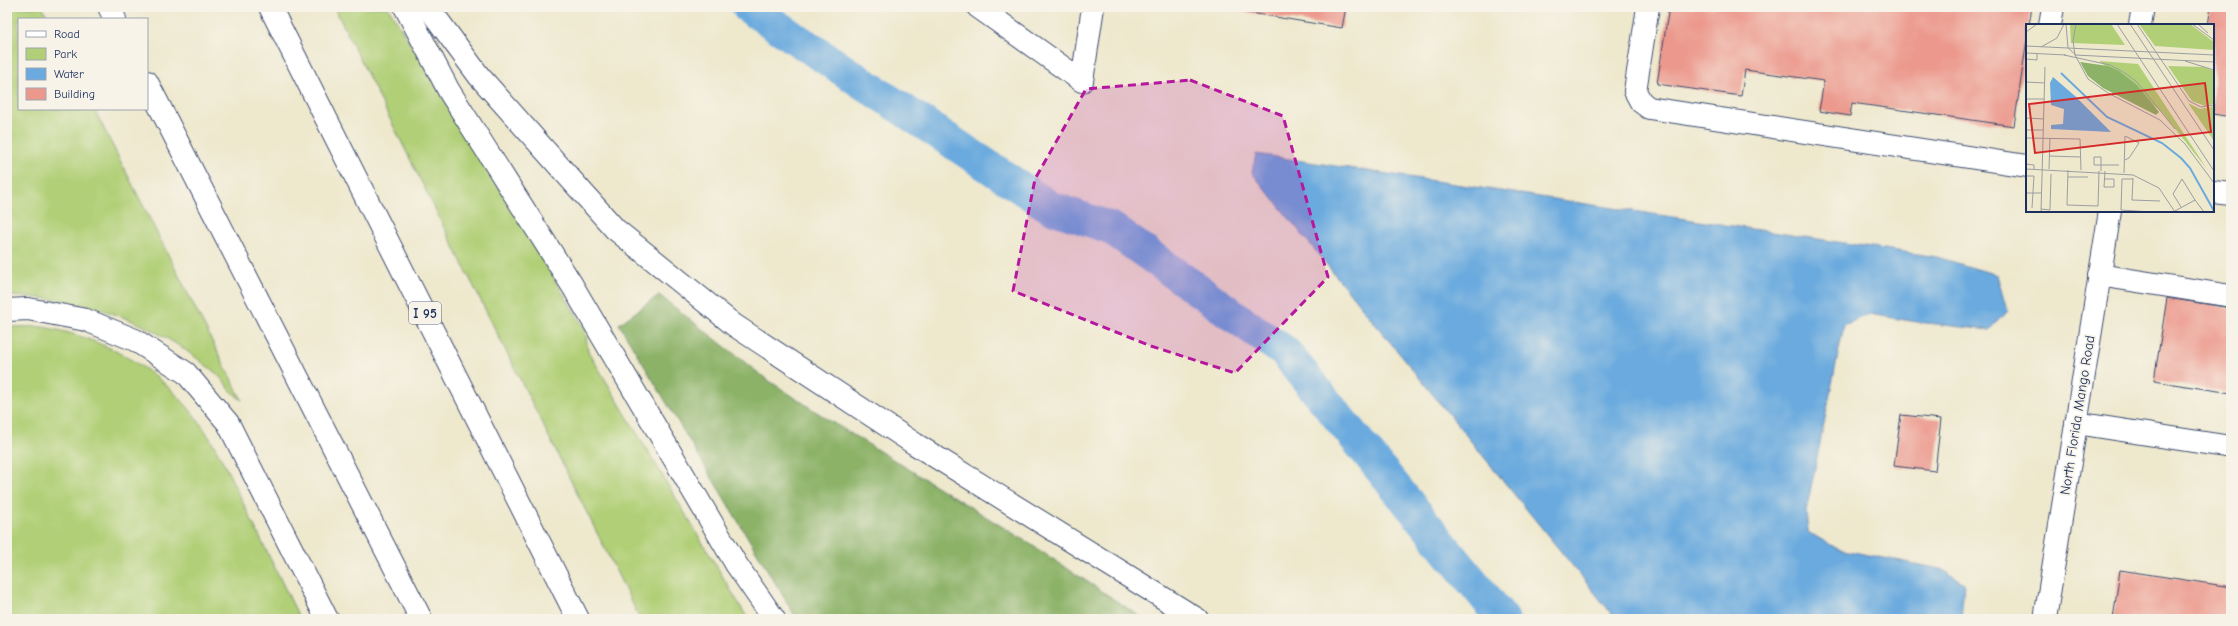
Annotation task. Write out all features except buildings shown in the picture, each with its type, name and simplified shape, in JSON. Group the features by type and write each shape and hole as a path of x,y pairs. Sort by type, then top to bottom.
{"main road":[{"path":"109,7 114,18"},
{"name":"I 95","path":"270,7 578,619"},
{"path":"405,7 449,91 572,285 736,564 774,619"},
{"path":"428,7 478,76 615,229 734,325 914,444 1198,619"},
{"path":"978,7 1082,81 1093,7"},
{"path":"1648,7 1635,91 1641,102 1649,108 2026,166"},
{"path":"2050,24 2053,7"},
{"path":"2140,24 2143,7"},
{"path":"148,84 421,619"},
{"path":"2214,192 2231,194"},
{"name":"North Florida Mango Road","path":"2045,619 2110,212"},
{"path":"2099,275 2231,296"},
{"path":"7,310 28,308 86,320 135,340 186,373 228,423 327,619"},
{"path":"2076,423 2231,447"}],"highlighted area":[{"path":"1190,80 1283,116 1328,277 1235,373 1151,346 1013,291 1035,179 1086,89"}],"green space":[{"path":"7,7 42,7 48,18 18,18 18,110 95,110 242,400 232,392 217,374 198,359 154,331 131,320 84,305 59,300 7,296"},
{"path":"334,7 388,7 585,329 588,351 748,619 640,619"},
{"path":"659,295 765,378 832,422 1024,540 1144,619 797,619 619,324"},
{"path":"7,327 43,327 86,338 127,357 146,369 180,398 202,425 215,447 300,619 7,619"}],"water":[{"path":"1256,154 1937,257 1997,275 2007,311 1989,330 1917,322 1869,314 1844,325 1806,512 1808,532 1838,549 1941,569 1964,583 1961,619 1616,619 1252,173"}],"waterway":[{"path":"748,7 1050,207 1111,228 1285,352 1503,619"}]}
